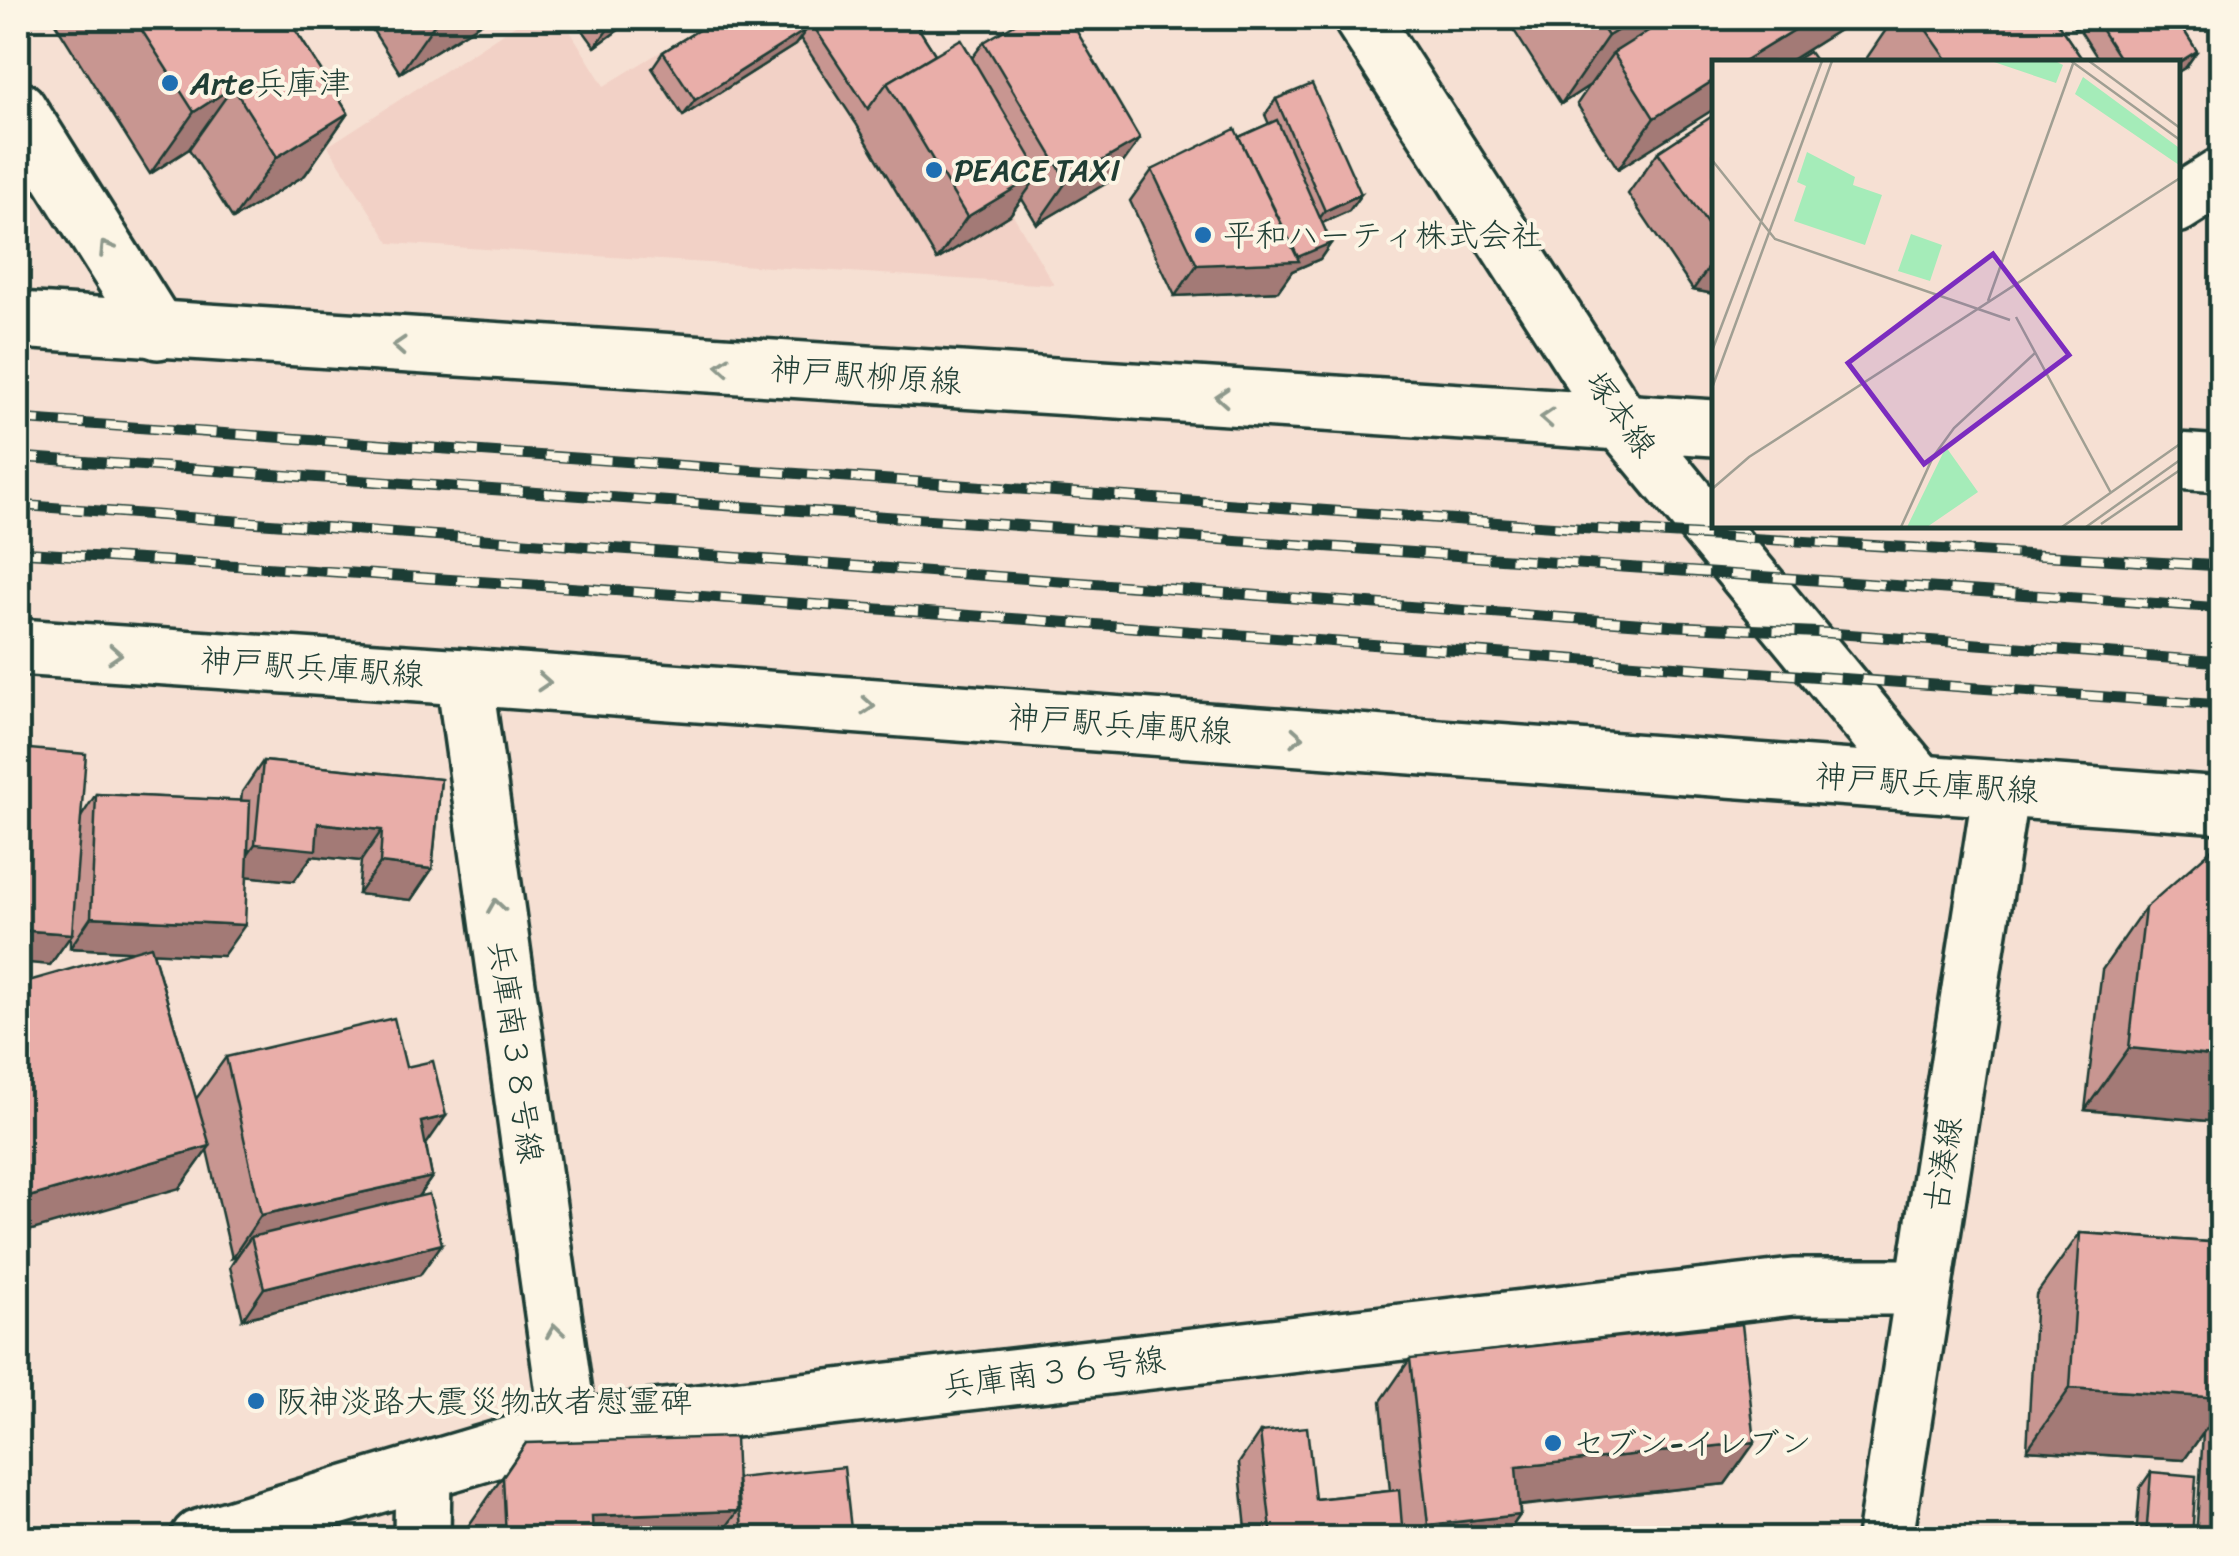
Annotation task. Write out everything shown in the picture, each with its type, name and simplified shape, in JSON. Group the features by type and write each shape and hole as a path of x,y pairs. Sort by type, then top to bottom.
{"street":[{"name":"塚本線","path":"1362,18 1622,422 1918,782"},
{"path":"18,109 158,331"},
{"path":"2179,203 2222,176"},
{"name":"神戸駅柳原線","path":"18,320 1712,428"},
{"path":"2179,461 2222,464"},
{"name":"神戸駅兵庫駅線","path":"18,647 2222,805"},
{"name":"兵庫南３８号線","path":"464,676 569,1428"},
{"name":"古湊線","path":"1885,1538 2002,788"},
{"name":"兵庫南３６号線","path":"199,1538 569,1428 1793,1286 1924,1287"},
{"path":"422,1538 423,1472"}],"shaded area":[{"path":"526,18 562,18 604,86 716,18 899,18 1054,285 390,243 328,146"}],"building":[{"path":"134,18 288,18 348,113 277,157 233,87 194,112"},
{"path":"718,18 799,18 807,29 695,100 663,52"},
{"path":"808,18 912,18 935,54 887,83 868,109"},
{"path":"1025,18 1069,18 1140,139 1067,181 984,42"},
{"path":"1596,18 1638,18 1608,36"},
{"path":"1669,18 1814,18 1745,60 1712,60 1712,81 1654,118 1613,53"},
{"path":"1918,18 2054,18 2083,60 1948,60"},
{"path":"2094,18 2176,18 2197,51 2179,62 2121,60"},
{"path":"961,39 1040,173 967,217 887,83"},
{"path":"1809,52 1815,60 1796,60"},
{"path":"1312,84 1361,194 1325,211 1276,99"},
{"path":"1712,116 1712,231 1658,152"},
{"path":"1277,120 1331,243 1298,257 1239,137"},
{"path":"1235,129 1299,261 1197,265 1152,170"},
{"path":"18,748 86,754 72,934 18,930"},
{"path":"263,761 441,779 432,869 380,863 382,830 318,823 316,850 255,844"},
{"path":"96,794 250,801 245,925 91,917"},
{"path":"2214,847 2222,847 2222,1057 2129,1048 2145,908"},
{"path":"151,946 210,1146 18,1200 18,984"},
{"path":"394,1018 406,1067 433,1061 446,1116 421,1122 432,1177 261,1215 226,1057"},
{"path":"429,1194 442,1244 264,1288 251,1237"},
{"path":"2080,1233 2222,1243 2222,1398 2070,1388"},
{"name":"セブン-イレブン","path":"1742,1324 1755,1442 1516,1467 1520,1515 1428,1525 1410,1359"},
{"path":"1307,1427 1315,1499 1399,1490 1403,1538 1272,1538 1260,1432"},
{"path":"735,1437 738,1511 592,1516 593,1538 506,1538 503,1477 526,1443"},
{"path":"2222,1444 2222,1538 2216,1538"},
{"path":"844,1467 852,1538 743,1538 737,1478"},
{"path":"2151,1472 2196,1476 2192,1538 2146,1538"}],"railway":[{"path":"18,419 1575,528 2222,566"},
{"path":"18,457 2222,608"},
{"path":"18,505 2222,662"},
{"path":"18,552 569,587 2222,705"}],"place":[{"name":"Arte兵庫津","path":"170,83"},
{"name":"PEACE TAXI","path":"934,170"},
{"name":"平和ハーティ株式会社","path":"1203,235"},
{"name":"阪神淡路大震災物故者慰霊碑","path":"256,1401"},
{"name":"セブン-イレブン","path":"1553,1443"}]}
